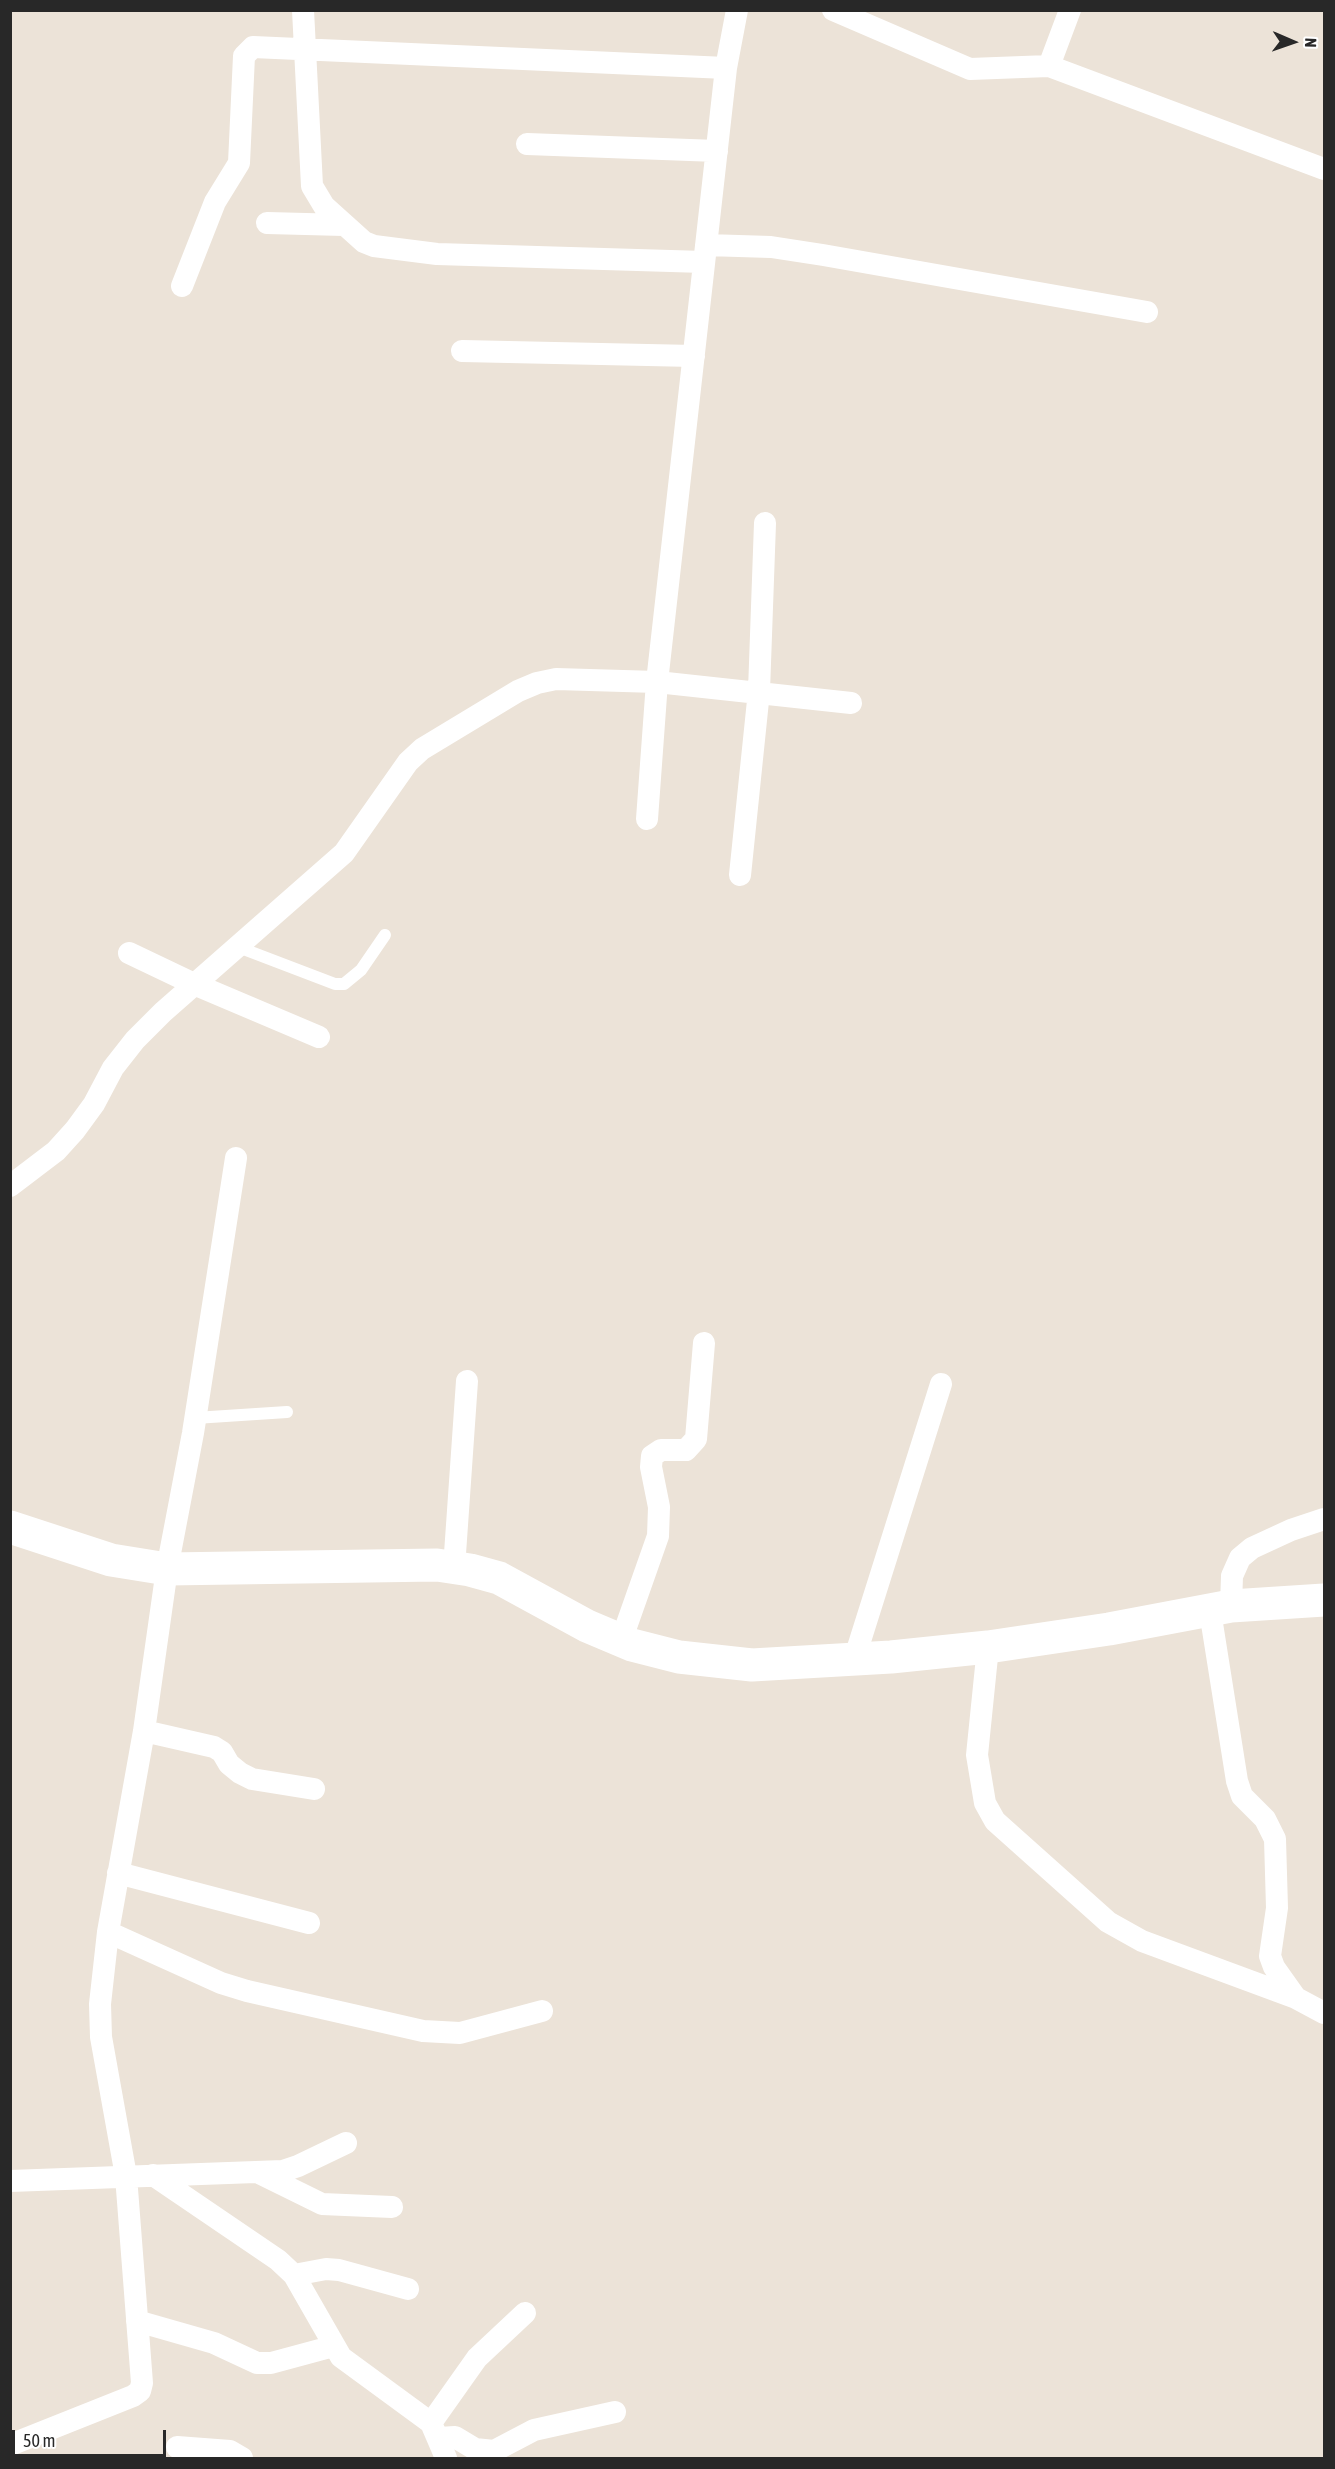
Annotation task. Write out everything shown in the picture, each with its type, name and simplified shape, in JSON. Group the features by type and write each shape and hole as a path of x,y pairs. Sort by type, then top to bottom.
{"street":[{"path":"303,10 312,186 324,206 344,225 374,246 437,254 705,253 771,247 1147,312"},
{"path":"647,819 657,682 726,68 737,10"},
{"path":"833,10 970,69 1049,66 1324,169"},
{"path":"1049,66 1070,10"},
{"path":"182,286 215,202 239,164 244,56 253,47 726,68"},
{"path":"527,144 717,151"},
{"path":"267,223 344,225"},
{"path":"462,351 694,356"},
{"path":"740,875 759,691 765,523"},
{"path":"10,1185 56,1151 94,1104 113,1068 135,1040 194,984 344,854 394,778 422,749 537,683 556,679 657,682 759,691 851,703"},
{"path":"129,953 194,984 320,1037"},
{"path":"10,2445 132,2396 140,2391 142,2383 126,2176 101,2037 100,2004 108,1932 144,1731 167,1569 195,1419 236,1158"},
{"path":"621,1641 658,1536 659,1507 651,1467 652,1456 662,1450 686,1450 696,1439 704,1343"},
{"path":"454,1568 467,1381"},
{"path":"854,1660 941,1384"},
{"path":"1296,1998 1274,1967 1270,1956 1277,1908 1275,1839 1265,1819 1242,1796 1237,1781 1221,1608 1240,1558 1252,1548 1291,1530 1324,1519"},
{"path":"10,1527 111,1560 167,1569 279,1565 438,1565 500,1578 587,1626 621,1641 680,1657 752,1665 854,1660 988,1647 1221,1608 1324,1600"},
{"path":"988,1647 976,1755 985,1803 995,1821 1108,1922 1142,1941 1296,1998 1324,2013"},
{"path":"144,1731 214,1747 222,1752 229,1764 252,1779 314,1789"},
{"path":"118,1873 309,1923"},
{"path":"108,1932 221,1983 423,2031 460,2033 542,2011"},
{"path":"24,2181 259,2173 298,2166 346,2142"},
{"path":"259,2173 322,2204 392,2208"},
{"path":"153,2175 278,2260 294,2275 334,2346 350,2366 439,2440"},
{"path":"294,2275 326,2269 339,2270 408,2289"},
{"path":"439,2440 477,2358 525,2313"},
{"path":"137,2321 214,2343 257,2363 271,2363 334,2346"},
{"path":"439,2440 455,2437 475,2449 494,2451 534,2430 615,2412"},
{"path":"177,2447 230,2451 242,2458"}],"lane":[{"path":"238,946 318,978 335,984 344,984 352,980 385,935"},
{"path":"195,1419 287,1412"}]}
